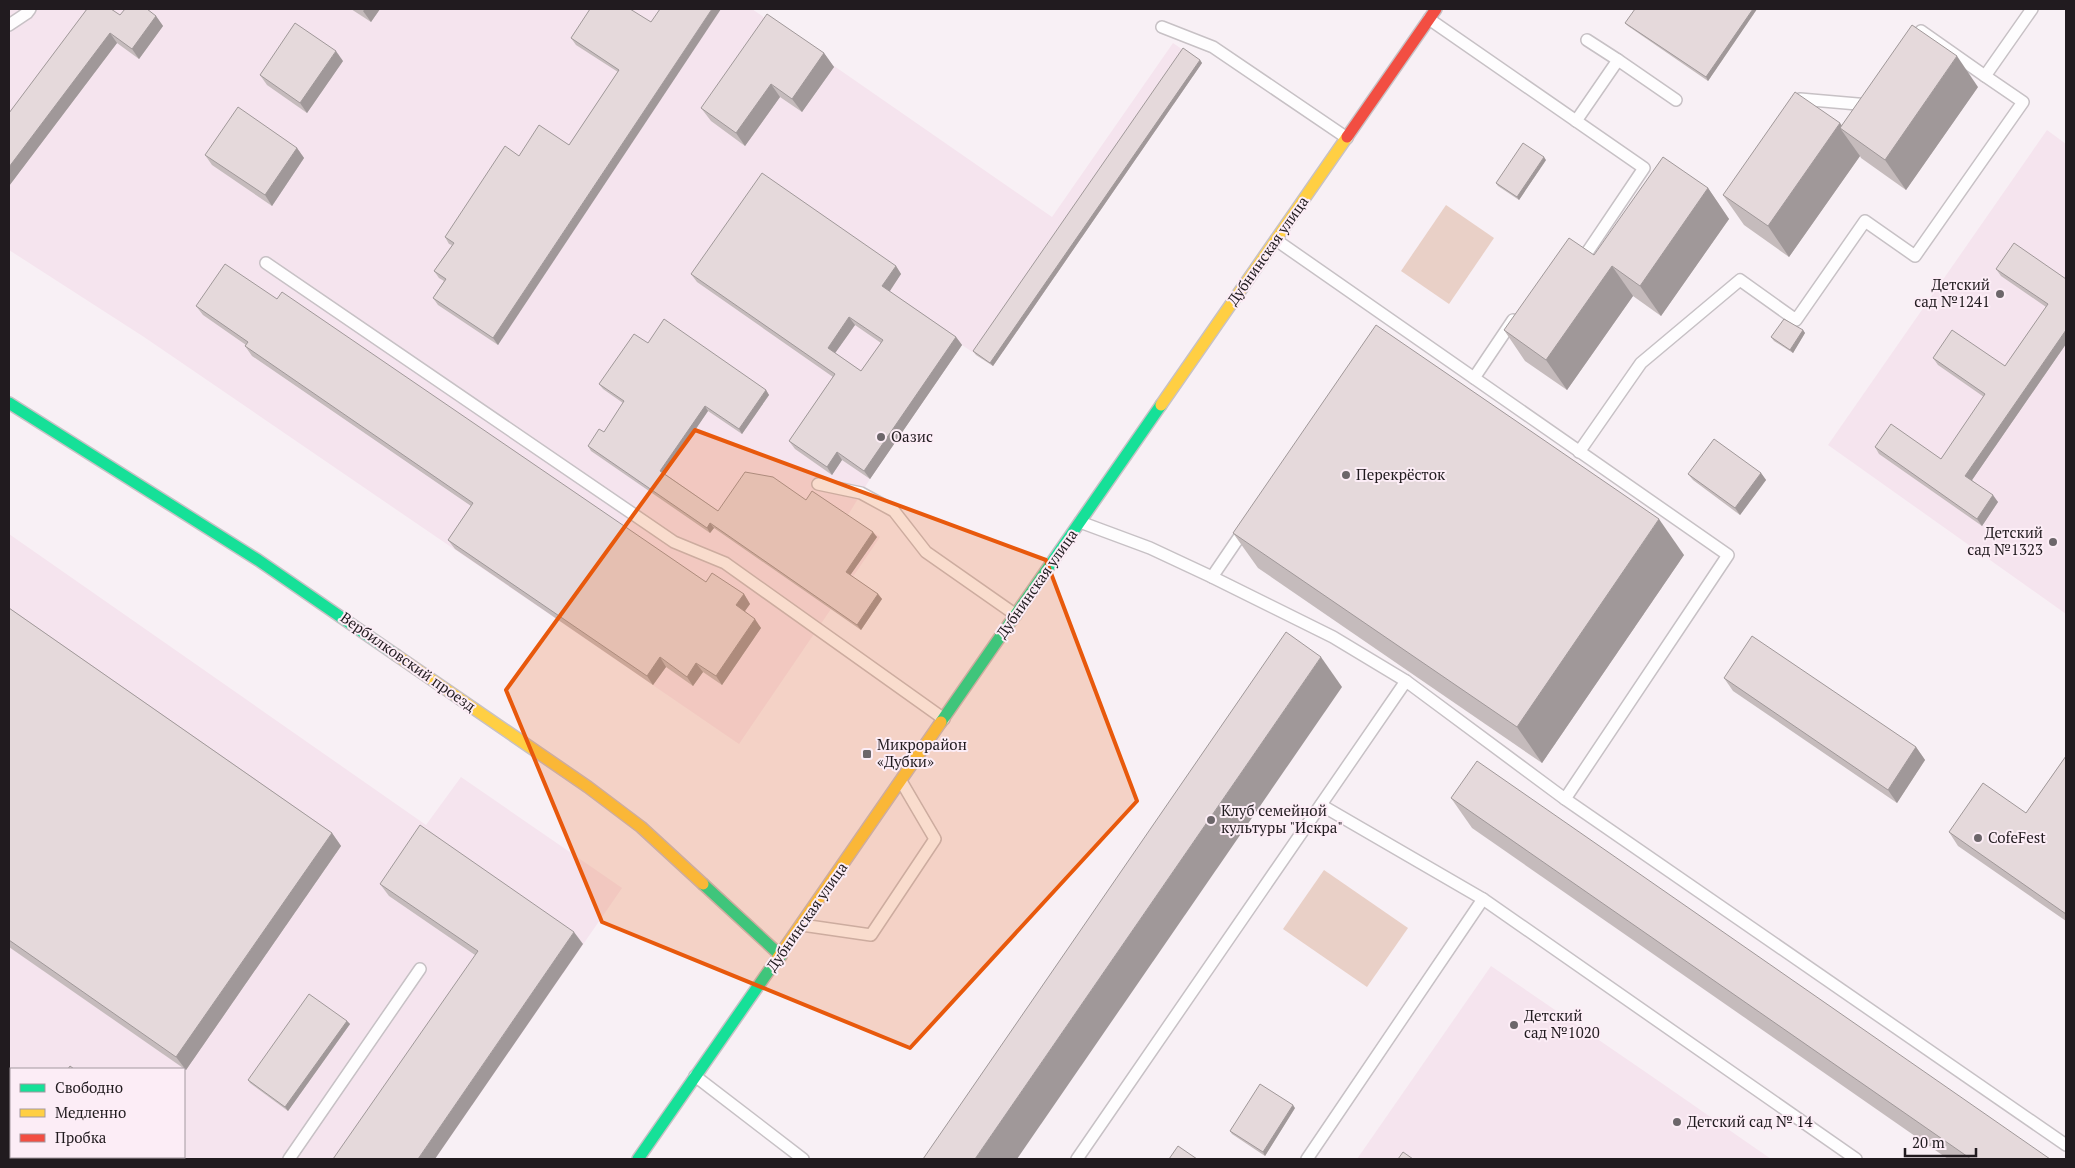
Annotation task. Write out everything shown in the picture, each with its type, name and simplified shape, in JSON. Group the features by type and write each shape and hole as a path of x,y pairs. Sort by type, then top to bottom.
{"street":[{"name":"Дубнинская улица","path":"638,1159 1436,9"},
{"name":"Вербилковский проезд","path":"9,403 266,565 588,787 641,827 780,956"}],"lane":[{"path":"9,25 30,9"},
{"path":"1985,76 2032,9"},
{"path":"1429,19 1644,168 1579,264 1571,266"},
{"path":"1162,27 1213,47 1347,138"},
{"path":"1579,452 1641,363 1740,280 1796,320 1865,221 1915,256 2023,102 1921,31 1906,53"},
{"path":"1587,40 1676,100"},
{"path":"1576,122 1618,60"},
{"path":"1789,115 1800,99 1869,105 1874,98"},
{"path":"1276,240 1385,321 1474,378 1728,555 1565,798"},
{"path":"266,263 674,542 725,563 944,719"},
{"path":"1474,378 1521,308"},
{"path":"818,484 861,493 894,511 926,552 1016,615"},
{"path":"1212,577 1250,520"},
{"path":"1080,522 1150,548 1212,577 1333,637 1406,681 1565,798 2065,1141"},
{"path":"1076,1159 1406,681"},
{"path":"802,925 871,935 936,840 901,781"},
{"path":"1321,805 1483,899 1856,1159"},
{"path":"1307,1159 1483,899"},
{"path":"289,1159 420,969"},
{"path":"695,1076 800,1158"}],"highlighted area":[{"path":"695,430 1046,560 1137,801 910,1048 602,922 506,690"}],"shaded area":[{"path":"9,9 752,9 1052,217 1173,43 1202,63 993,366 962,345 870,479 848,515 880,537 739,744 144,337 9,250"},
{"name":"Детский сад №1241","path":"2047,130 2066,144 2066,614 1828,445"},
{"path":"1446,205 1494,238 1449,304 1401,271"},
{"path":"9,534 426,825 461,777 622,888 435,1159 9,1159"},
{"path":"1324,870 1408,928 1367,987 1283,929"},
{"name":"Детский сад №1020","path":"1491,966 1663,1084 1771,1159 1357,1159"}],"building":[{"path":"87,9 111,9 120,15 125,9 147,9 156,16 132,49 110,33 9,167 9,113"},
{"path":"590,9 630,9 651,22 660,9 712,9 493,338 433,298 446,279 434,271 454,243 445,237 505,146 519,156 539,125 569,145 619,70 571,38"},
{"path":"1635,9 1753,9 1706,77 1625,23"},
{"path":"767,14 824,53 792,99 771,84 736,133 701,108"},
{"path":"295,23 336,51 300,103 260,75"},
{"path":"1912,25 1957,56 1885,160 1840,128"},
{"path":"1183,48 1200,60 990,363 973,351"},
{"path":"1795,92 1840,123 1768,226 1723,195"},
{"path":"238,107 297,148 265,195 205,155"},
{"path":"1523,143 1544,157 1517,197 1496,183"},
{"path":"1663,157 1708,188 1640,286 1612,266 1546,360 1504,330 1569,238 1594,255"},
{"path":"762,173 896,266 882,286 956,337 864,471 837,452 827,467 789,441 835,374 691,274","holes":["849,317 883,340 861,371 828,348"]},
{"path":"2014,243 2066,279 2066,330 1965,476 1993,495 1977,519 1875,447 1891,424 1941,459 1985,394 1933,358 1952,330 2005,366 2048,304 1996,269"},
{"path":"225,264 277,299 282,292 706,582 712,573 744,594 736,605 755,619 716,676 696,663 687,677 660,657 647,676 448,540 473,503 245,346 248,342 196,306"},
{"path":"664,319 766,390 739,429 705,406 660,471 718,511 745,472 773,477 806,500 812,491 873,532 846,572 878,594 857,625 710,523 707,528 588,446 599,429 604,432 624,401 599,384 634,334 648,343"},
{"path":"1784,319 1803,330 1790,350 1771,337"},
{"path":"1376,325 1659,519 1517,727 1233,533"},
{"path":"1714,439 1761,473 1735,508 1688,474"},
{"path":"9,608 332,833 176,1057 9,940"},
{"path":"1286,632 1321,657 975,1159 923,1159"},
{"path":"1752,636 1916,747 1888,790 1724,678"},
{"path":"2066,756 2066,914 1949,832 1983,783 2026,813"},
{"path":"1477,761 2050,1159 1971,1159 1451,798"},
{"path":"420,825 574,932 418,1159 333,1159 478,951 380,884"},
{"path":"309,994 347,1021 285,1107 248,1080"},
{"path":"1260,1084 1293,1105 1263,1152 1230,1131"},
{"path":"10,1114 10,1158 134,1159 9,1159"},
{"path":"1178,1146 1197,1159 1169,1159"},
{"path":"1403,1152 1413,1159 1398,1159"}],"traffic: fast":[{"path":"9,403 258,560 396,655"},
{"path":"941,722 1161,405"},
{"path":"703,884 781,956"},
{"path":"638,1159 777,959"}],"traffic: slow":[{"path":"1161,405 1347,137"},
{"path":"396,655 588,787 641,827 703,884"},
{"path":"777,959 941,722"}],"traffic: jam":[{"path":"1347,137 1436,9"}],"place":[{"name":"Детский сад №1241","path":"2000,294"},
{"name":"Оазис","path":"881,437"},
{"name":"Перекрёсток","path":"1346,475"},
{"name":"Детский сад №1323","path":"2053,542"},
{"name":"Микрорайон «Дубки»","path":"867,754"},
{"name":"Клуб семейной культуры \"Искра\"","path":"1211,820"},
{"name":"CofeFest","path":"1978,838"},
{"name":"Детский сад №1020","path":"1514,1025"},
{"name":"Детский сад № 14","path":"1677,1122"}]}
